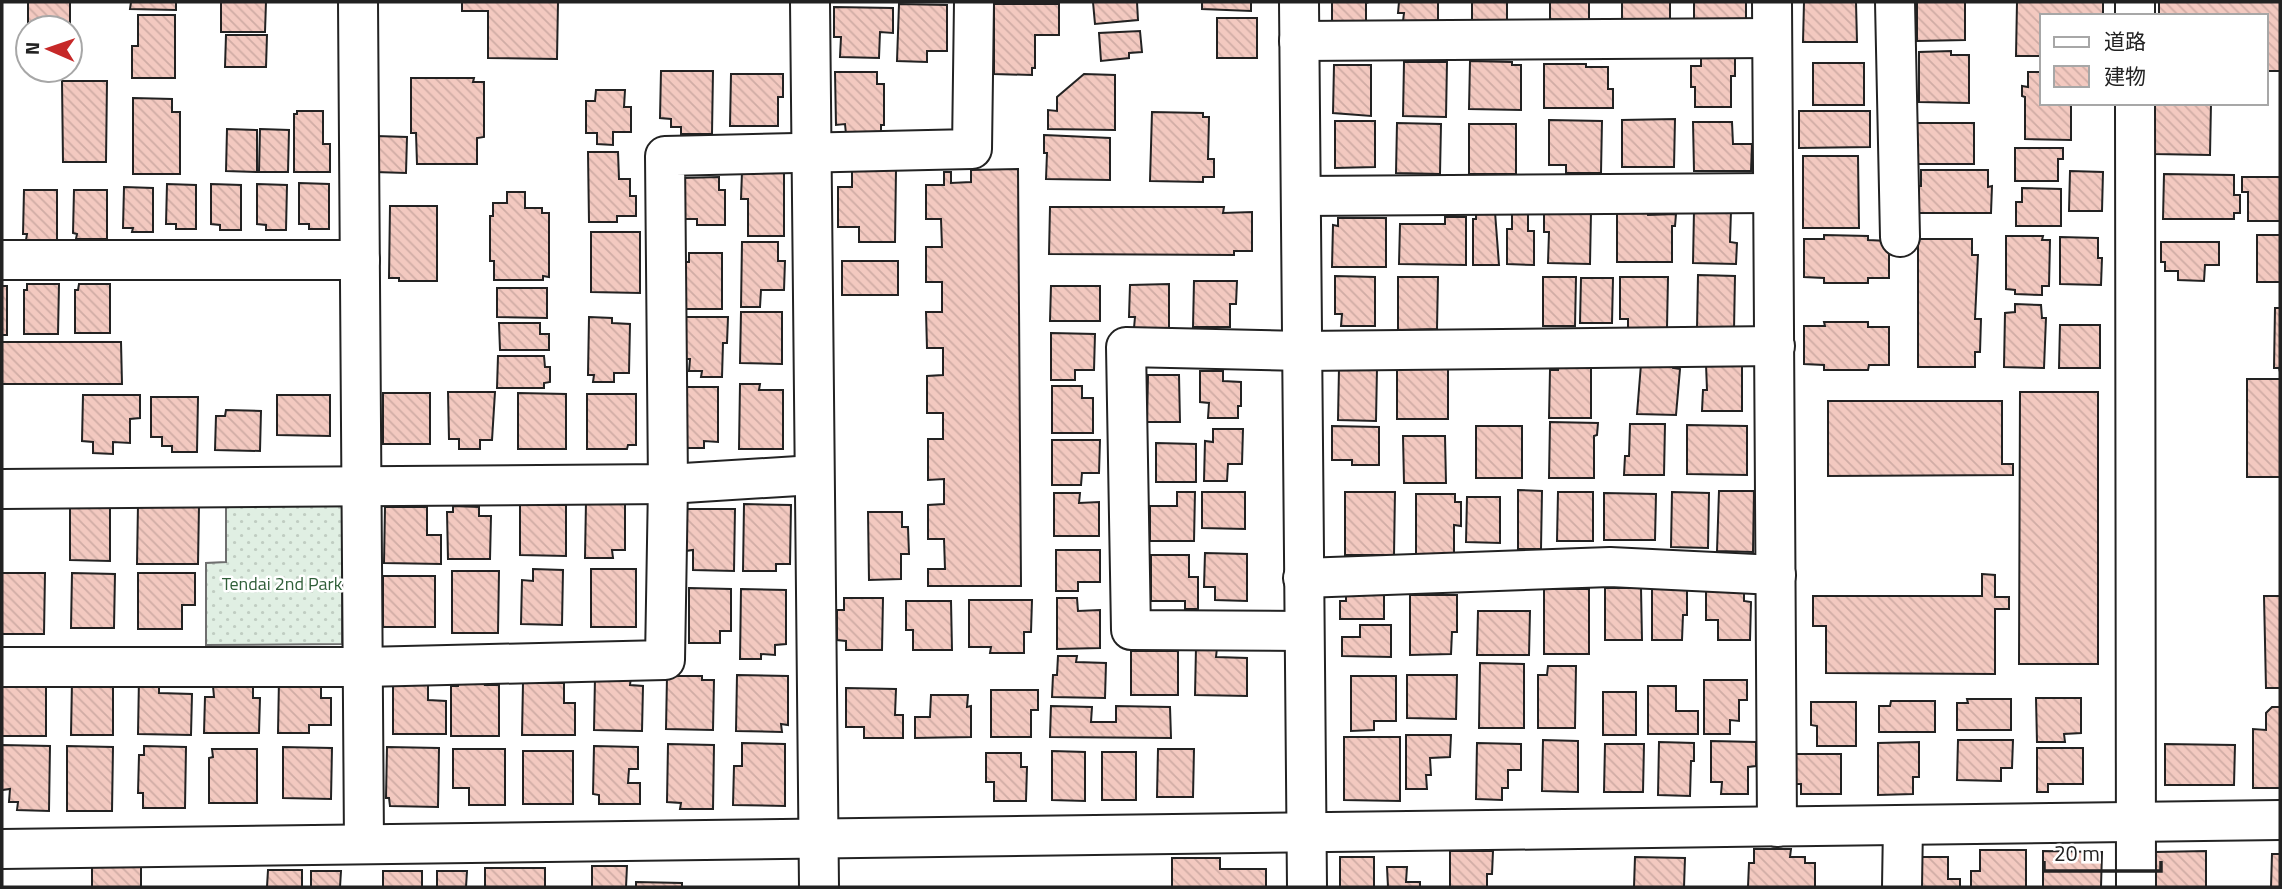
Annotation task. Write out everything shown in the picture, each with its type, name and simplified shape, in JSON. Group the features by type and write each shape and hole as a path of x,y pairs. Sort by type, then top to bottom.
{"street":[{"path":"358,2 364,844"},
{"path":"810,2 819,887"},
{"path":"2,667 363,667 665,660 668,484 665,156 972,149 974,2"},
{"path":"1299,2 1307,887"},
{"path":"1895,2 1900,237"},
{"path":"1299,41 1772,20 1777,827"},
{"path":"2135,105 2136,887"},
{"path":"1301,195 1773,194"},
{"path":"2,260 360,260"},
{"path":"1304,631 1131,631 1126,347 1302,351 1774,346"},
{"path":"2,489 668,484 814,475"},
{"path":"1303,578 1610,567 1776,575"},
{"path":"2,849 2280,820"},
{"path":"1902,887 1903,825"}],"green space":[{"name":"Tendai 2nd Park","path":"226,502 342,502 342,644 206,645 206,563 226,562"}],"building":[{"path":"28,2 70,2 70,14 28,14"},
{"path":"131,2 176,2 176,10 130,9"},
{"path":"221,2 266,2 265,32 221,32"},
{"path":"462,2 558,2 557,59 488,58 488,11 462,11"},
{"path":"1093,2 1137,2 1138,20 1095,24"},
{"path":"1202,2 1251,2 1251,11 1202,9"},
{"path":"1332,2 1369,2 1366,3 1366,23 1332,23"},
{"path":"1399,2 1438,2 1438,22 1403,21 1404,13 1398,13"},
{"path":"1472,2 1507,2 1507,24 1472,24"},
{"path":"1550,2 1589,2 1589,20 1550,19"},
{"path":"1622,2 1670,2 1670,20 1622,20"},
{"path":"1694,2 1746,2 1746,23 1694,23"},
{"path":"1804,2 1856,2 1857,42 1803,42"},
{"path":"1917,2 1965,2 1965,40 1917,41"},
{"path":"2017,2 2103,2 2103,14 2040,14 2040,56 2016,56"},
{"path":"2159,2 2280,2 2280,71 2268,71 2268,14 2159,14"},
{"path":"899,4 947,5 947,51 927,51 927,62 897,61"},
{"path":"994,4 1059,4 1059,35 1035,35 1035,68 1032,68 1032,75 994,74"},
{"path":"834,7 893,8 893,33 880,32 879,58 840,57 841,37 834,37"},
{"path":"138,15 175,15 175,78 132,78 132,46 138,46"},
{"path":"1217,18 1257,18 1257,58 1217,58"},
{"path":"1140,31 1142,52 1129,53 1129,58 1101,61 1099,33"},
{"path":"226,35 267,35 266,67 225,67"},
{"path":"1951,51 1951,55 1969,55 1969,103 1919,102 1919,52"},
{"path":"1701,55 1735,55 1735,76 1731,76 1731,107 1695,107 1691,66 1701,66"},
{"path":"1470,61 1512,62 1512,65 1521,65 1521,110 1469,109"},
{"path":"1404,62 1447,62 1446,117 1403,116"},
{"path":"1813,63 1864,63 1864,105 1813,105"},
{"path":"1544,64 1608,67 1608,89 1613,89 1613,108 1544,108"},
{"path":"1334,65 1371,65 1371,116 1333,113"},
{"path":"661,71 713,71 712,134 681,134 681,127 671,127 671,119 660,118"},
{"path":"835,72 877,72 877,84 884,84 884,125 881,125 881,134 846,134 845,124 836,125"},
{"path":"2028,72 2040,72 2040,105 2071,105 2071,140 2025,139 2025,97 2022,96 2022,86 2028,87"},
{"path":"731,74 783,74 783,97 778,97 778,126 730,126"},
{"path":"1084,74 1115,75 1115,130 1048,129 1048,110 1057,111 1057,97"},
{"path":"411,78 474,78 473,82 484,82 484,137 477,138 477,164 417,164 416,133 411,133"},
{"path":"107,81 106,162 63,162 62,84"},
{"path":"596,90 625,90 624,107 631,107 631,132 613,132 613,145 597,144 597,133 586,133 586,101 595,101"},
{"path":"133,98 172,99 172,112 180,112 180,174 133,174"},
{"path":"2151,105 2211,105 2210,155 2154,154 2155,130 2151,131"},
{"path":"297,111 323,111 323,144 330,144 330,172 294,172 294,114 297,114"},
{"path":"1799,111 1870,111 1870,147 1799,148"},
{"path":"1152,112 1203,113 1203,117 1209,117 1208,159 1214,159 1214,177 1203,177 1203,182 1150,181"},
{"path":"1675,119 1674,167 1622,167 1622,120"},
{"path":"1549,120 1602,121 1601,173 1566,173 1566,165 1549,165"},
{"path":"1335,121 1375,121 1375,167 1335,168"},
{"path":"1693,122 1732,122 1733,144 1752,144 1751,171 1694,171"},
{"path":"1397,123 1441,124 1440,174 1396,173"},
{"path":"1916,123 1974,123 1974,164 1916,164"},
{"path":"1469,124 1516,124 1516,174 1469,174"},
{"path":"227,129 257,130 257,172 226,171"},
{"path":"260,129 289,130 288,172 259,172"},
{"path":"1044,135 1110,138 1110,180 1046,179 1047,153 1044,153"},
{"path":"376,136 407,137 406,173 375,172"},
{"path":"2015,148 2063,148 2063,159 2058,159 2058,181 2015,181"},
{"path":"588,152 618,152 619,179 630,179 630,196 636,196 636,216 617,216 617,222 589,222"},
{"path":"1803,156 1858,156 1859,228 1803,228"},
{"path":"852,169 896,170 895,242 859,242 859,227 838,227 838,187 852,187"},
{"path":"1018,169 1021,586 928,586 928,569 945,569 944,539 928,539 928,505 944,504 944,479 928,480 928,439 943,439 943,413 927,413 927,376 943,375 943,348 927,348 926,312 942,312 942,282 926,282 926,247 942,247 941,219 926,219 926,185 944,185 944,172 951,172 951,183 971,182 971,170"},
{"path":"1921,170 1988,170 1988,187 1992,186 1991,213 1915,213 1915,186 1921,186"},
{"path":"2070,171 2103,172 2102,211 2069,211"},
{"path":"742,172 784,172 784,236 748,236 748,199 741,199"},
{"path":"2164,174 2234,175 2234,195 2240,195 2240,213 2234,213 2234,219 2163,219"},
{"path":"719,177 719,190 725,190 725,225 697,225 697,219 683,219 683,178"},
{"path":"2242,177 2280,177 2280,221 2248,221 2248,192 2242,192"},
{"path":"299,183 329,184 329,229 309,229 309,224 299,224"},
{"path":"167,184 196,185 196,229 176,229 176,224 166,224"},
{"path":"211,184 241,185 241,230 220,230 220,225 211,224"},
{"path":"257,184 287,185 286,230 266,230 266,225 257,224"},
{"path":"124,187 153,188 153,232 132,232 133,228 123,228"},
{"path":"2022,188 2061,189 2061,226 2016,226 2016,202 2022,202"},
{"path":"24,190 57,190 57,240 26,240 27,234 23,234"},
{"path":"74,190 107,190 107,239 76,239 77,234 73,233"},
{"path":"507,192 525,192 525,208 542,208 542,213 549,213 549,277 543,276 543,280 494,280 494,261 490,261 490,216 493,216 493,203 507,203"},
{"path":"390,206 437,206 437,281 399,281 399,278 389,278"},
{"path":"1050,207 1224,207 1223,213 1252,212 1252,251 1234,251 1234,255 1049,254"},
{"path":"1647,208 1648,215 1676,214 1675,226 1672,226 1672,262 1617,262 1617,213"},
{"path":"1694,210 1731,211 1730,242 1737,243 1736,264 1693,263"},
{"path":"1544,211 1591,212 1590,264 1548,263 1549,232 1544,232"},
{"path":"1476,212 1495,212 1499,265 1473,265 1473,219 1476,219"},
{"path":"1512,213 1528,213 1528,231 1534,231 1534,265 1507,264 1507,229 1512,229"},
{"path":"1445,217 1466,217 1466,265 1399,264 1400,224 1445,224"},
{"path":"1338,218 1386,218 1386,267 1332,267 1333,225 1338,226"},
{"path":"591,232 640,232 640,293 591,292"},
{"path":"1824,235 1868,236 1868,240 1889,241 1889,278 1868,278 1868,283 1824,283 1824,278 1804,277 1804,239 1824,239"},
{"path":"2257,235 2280,235 2280,282 2257,282"},
{"path":"2006,236 2043,236 2042,240 2050,240 2049,286 2042,286 2042,295 2015,294 2015,290 2006,289"},
{"path":"2060,237 2098,238 2098,258 2102,258 2101,285 2060,284"},
{"path":"1918,239 1972,239 1972,255 1978,255 1975,319 1981,319 1980,352 1975,352 1975,367 1918,367"},
{"path":"742,242 778,242 778,261 785,261 784,290 761,290 760,307 741,307"},
{"path":"2161,242 2219,242 2219,265 2205,265 2204,281 2178,280 2178,271 2165,271 2165,262 2161,262"},
{"path":"689,253 722,253 722,309 681,309 681,262 689,262"},
{"path":"842,261 898,261 898,295 842,295"},
{"path":"1698,275 1735,276 1734,330 1697,329"},
{"path":"1335,276 1375,277 1375,326 1341,326 1342,314 1335,314"},
{"path":"1398,277 1438,277 1437,329 1398,330"},
{"path":"1543,277 1576,277 1575,326 1543,326"},
{"path":"1620,277 1668,277 1667,328 1628,328 1628,319 1620,319"},
{"path":"1581,278 1613,278 1612,323 1580,323"},
{"path":"1194,281 1237,281 1236,304 1230,304 1230,327 1193,327"},
{"path":"27,284 59,284 58,334 24,334 24,290 27,290"},
{"path":"79,284 110,284 110,333 75,333 75,290 78,290"},
{"path":"1169,284 1169,329 1134,328 1135,317 1129,317 1130,285"},
{"path":"2,286 7,286 7,335 2,335"},
{"path":"1051,286 1100,286 1100,321 1050,321"},
{"path":"497,288 547,288 547,318 497,317"},
{"path":"2015,304 2041,305 2042,318 2046,318 2044,368 2004,367 2005,313 2015,312"},
{"path":"2275,308 2280,308 2280,372 2279,368 2274,368"},
{"path":"741,312 782,312 782,364 740,363"},
{"path":"589,317 612,318 612,323 630,324 629,373 614,373 614,382 593,382 594,375 588,375"},
{"path":"680,317 728,317 727,343 723,343 722,377 701,377 702,371 689,371 690,359 684,359"},
{"path":"1824,322 1868,322 1868,327 1889,327 1889,365 1869,365 1868,370 1824,370 1824,365 1804,364 1804,326 1825,326"},
{"path":"499,323 540,323 540,334 549,334 549,350 500,350"},
{"path":"2060,325 2100,325 2100,368 2059,368"},
{"path":"1051,333 1095,334 1094,370 1075,370 1075,380 1051,380"},
{"path":"2,342 121,342 122,384 2,384"},
{"path":"498,356 544,356 545,367 550,367 550,382 544,383 544,388 497,388"},
{"path":"1558,362 1591,362 1591,418 1549,418 1550,370 1558,370"},
{"path":"1641,364 1673,364 1673,368 1680,369 1676,415 1637,414"},
{"path":"1706,364 1742,365 1742,411 1702,411 1703,390 1707,390"},
{"path":"1339,368 1377,368 1376,421 1338,420"},
{"path":"1397,368 1448,369 1448,419 1397,419"},
{"path":"1200,371 1223,371 1223,381 1241,382 1238,418 1208,418 1209,403 1200,402"},
{"path":"1148,375 1179,375 1180,422 1147,422"},
{"path":"2247,379 2280,379 2280,477 2247,477"},
{"path":"740,384 760,384 759,390 783,390 783,449 739,449"},
{"path":"1052,386 1082,386 1082,398 1093,398 1093,433 1052,433"},
{"path":"685,387 718,387 718,442 704,441 704,448 685,448"},
{"path":"448,392 495,392 492,440 480,440 480,449 459,449 459,439 449,439"},
{"path":"2020,392 2098,392 2098,664 2019,664"},
{"path":"383,393 430,393 430,444 383,444"},
{"path":"518,393 566,394 566,449 518,449"},
{"path":"587,394 636,394 636,445 628,445 627,449 587,449"},
{"path":"83,395 140,395 140,418 130,419 130,443 113,442 113,454 93,453 93,442 82,441"},
{"path":"277,395 330,395 330,436 277,435"},
{"path":"151,397 198,397 197,452 172,452 172,446 162,446 162,437 151,437"},
{"path":"1828,401 2002,401 2002,464 2013,464 2013,475 1828,476"},
{"path":"226,410 261,411 260,451 215,450 216,416 225,416"},
{"path":"1550,422 1598,423 1597,435 1594,436 1594,478 1549,478"},
{"path":"1630,424 1665,424 1664,475 1624,475 1625,456 1629,456"},
{"path":"1687,425 1747,426 1747,475 1687,474"},
{"path":"1332,426 1379,427 1379,465 1352,465 1352,460 1332,460"},
{"path":"1476,426 1522,426 1522,478 1476,478"},
{"path":"1213,429 1243,429 1242,464 1228,464 1227,481 1204,481 1205,441 1213,442"},
{"path":"1403,436 1445,436 1446,483 1404,483"},
{"path":"1052,440 1100,440 1099,473 1082,473 1081,485 1052,485"},
{"path":"1156,443 1196,444 1196,482 1156,482"},
{"path":"1518,490 1542,491 1541,549 1518,549"},
{"path":"1719,491 1754,491 1753,552 1717,551"},
{"path":"1177,492 1195,492 1194,541 1150,541 1150,506 1177,506"},
{"path":"1202,492 1245,492 1245,529 1202,528"},
{"path":"1345,492 1395,492 1394,555 1345,555"},
{"path":"1558,492 1593,492 1593,541 1557,541"},
{"path":"1672,492 1709,493 1708,548 1671,547"},
{"path":"1054,493 1080,493 1079,503 1099,502 1099,536 1054,536"},
{"path":"1604,493 1656,494 1655,540 1604,540"},
{"path":"1416,494 1455,494 1455,502 1461,502 1461,526 1454,525 1454,555 1416,554"},
{"path":"1467,497 1500,497 1500,543 1466,542"},
{"path":"586,501 625,502 625,550 612,550 613,558 585,558"},
{"path":"138,504 199,505 198,564 137,564"},
{"path":"744,504 791,505 790,564 776,564 776,571 743,571"},
{"path":"520,505 566,505 566,556 520,555"},
{"path":"453,506 479,507 479,516 491,516 490,559 448,559 447,512 453,512"},
{"path":"70,507 110,507 110,561 70,560"},
{"path":"385,507 427,507 427,535 441,535 441,564 384,563"},
{"path":"685,509 735,509 734,571 693,570 693,550 685,551"},
{"path":"868,512 902,512 902,527 908,527 909,554 901,554 901,579 869,580"},
{"path":"1056,550 1100,550 1100,582 1078,582 1078,591 1056,591"},
{"path":"1205,553 1247,554 1247,601 1215,600 1215,587 1204,587"},
{"path":"1151,555 1189,555 1189,577 1198,577 1198,609 1185,609 1185,601 1151,601"},
{"path":"533,569 563,570 562,625 521,624 522,580 533,581"},
{"path":"591,569 636,569 636,627 591,627"},
{"path":"452,571 499,571 498,633 452,633"},
{"path":"2,573 45,573 44,634 2,634"},
{"path":"72,573 115,574 114,628 71,628"},
{"path":"138,573 195,573 195,605 182,605 182,629 138,629"},
{"path":"1982,574 1995,575 1995,597 2009,597 2009,609 1995,609 1995,674 1826,673 1826,626 1813,626 1813,596 1982,596"},
{"path":"383,576 435,576 435,627 383,627"},
{"path":"689,588 731,589 731,631 720,631 720,643 689,643"},
{"path":"1605,588 1641,588 1642,640 1605,640"},
{"path":"1706,588 1744,588 1744,601 1751,602 1750,640 1718,640 1718,620 1706,620"},
{"path":"741,589 786,590 786,644 775,645 775,655 761,654 761,659 740,659"},
{"path":"1544,589 1589,589 1589,654 1544,654"},
{"path":"1652,589 1687,589 1687,615 1683,615 1682,640 1652,640"},
{"path":"1346,592 1384,592 1384,619 1340,619 1340,601 1346,601"},
{"path":"1410,595 1457,595 1457,632 1452,632 1451,654 1410,655"},
{"path":"2264,596 2280,596 2280,688 2266,688"},
{"path":"844,598 883,598 882,650 846,650 846,641 837,640 837,610 844,610"},
{"path":"1057,598 1077,598 1078,611 1100,610 1100,648 1057,649"},
{"path":"969,600 1032,600 1031,632 1024,632 1024,653 990,653 991,647 969,647"},
{"path":"906,601 951,601 952,650 913,650 913,630 906,630"},
{"path":"1478,611 1530,611 1529,655 1477,655"},
{"path":"1360,625 1391,625 1391,657 1342,656 1342,637 1360,637"},
{"path":"1196,647 1217,648 1216,657 1247,658 1247,696 1195,695"},
{"path":"1131,651 1178,651 1178,695 1131,695"},
{"path":"1058,656 1077,656 1076,662 1106,663 1105,698 1052,697 1053,675 1057,675"},
{"path":"1480,663 1524,664 1524,728 1479,728"},
{"path":"1548,666 1576,666 1575,728 1538,728 1538,675 1547,675"},
{"path":"46,674 46,736 2,736 2,681"},
{"path":"737,675 788,676 788,725 781,724 782,732 736,731"},
{"path":"1407,675 1457,675 1456,719 1407,718"},
{"path":"667,676 702,676 702,680 714,680 713,730 666,729"},
{"path":"1351,676 1396,676 1396,721 1374,721 1374,730 1351,731"},
{"path":"595,677 631,677 630,685 643,686 642,731 594,730"},
{"path":"139,678 159,678 159,693 192,694 191,735 138,734"},
{"path":"279,679 321,680 321,698 331,698 331,725 309,725 309,733 278,733"},
{"path":"1704,680 1747,680 1747,700 1739,700 1739,721 1730,720 1730,734 1704,734"},
{"path":"72,681 113,681 113,735 71,735"},
{"path":"458,681 486,681 485,685 499,685 499,736 451,736 451,686 458,686"},
{"path":"428,683 428,700 446,701 446,734 393,734 393,684"},
{"path":"523,683 564,683 564,703 575,703 575,735 522,735"},
{"path":"213,686 253,686 253,698 260,698 259,733 204,733 205,697 214,697"},
{"path":"1648,686 1676,686 1676,711 1698,711 1698,734 1648,734"},
{"path":"846,688 896,689 895,715 903,715 903,738 864,738 864,727 846,727"},
{"path":"991,690 1038,690 1038,710 1031,710 1031,737 991,737"},
{"path":"1603,692 1636,692 1636,735 1603,735"},
{"path":"931,695 968,695 967,707 971,706 971,737 915,738 915,717 930,717"},
{"path":"2036,698 2081,698 2081,733 2064,734 2065,742 2037,742"},
{"path":"1967,699 2011,699 2011,730 1957,730 1957,703 1968,703"},
{"path":"1891,701 1935,701 1935,732 1879,732 1879,706 1890,706"},
{"path":"1811,702 1856,702 1856,746 1817,746 1817,726 1811,725"},
{"path":"1051,706 1092,707 1091,722 1116,722 1116,706 1170,707 1171,738 1050,737"},
{"path":"2272,707 2280,707 2280,788 2253,788 2253,729 2266,730 2266,713"},
{"path":"1406,735 1451,735 1450,757 1430,758 1431,775 1426,775 1427,789 1406,789"},
{"path":"1344,737 1400,737 1400,801 1344,800"},
{"path":"1543,740 1578,741 1578,792 1542,791"},
{"path":"1958,740 2013,740 2012,768 2001,768 2001,781 1957,780"},
{"path":"1711,741 1756,742 1756,766 1748,767 1748,794 1721,794 1722,782 1711,782"},
{"path":"1659,742 1694,743 1690,796 1658,795"},
{"path":"1919,742 1919,777 1913,777 1913,794 1878,795 1878,743"},
{"path":"742,743 785,744 785,806 733,805 734,766 742,766"},
{"path":"1477,743 1521,744 1521,770 1508,770 1508,788 1502,788 1502,800 1476,799"},
{"path":"668,744 714,745 713,809 680,809 681,803 667,802"},
{"path":"1605,744 1644,744 1643,792 1604,792"},
{"path":"2165,744 2235,745 2234,785 2165,785"},
{"path":"2,745 50,746 49,811 17,810 18,802 9,802 10,789 2,790"},
{"path":"67,746 113,747 112,811 67,811"},
{"path":"144,746 186,747 185,808 143,808 143,793 138,793 139,755 144,755"},
{"path":"594,746 638,747 638,769 629,769 628,783 640,783 640,804 599,804 599,795 593,794"},
{"path":"283,747 332,748 331,799 283,798"},
{"path":"387,747 439,748 438,807 390,806 389,798 386,798"},
{"path":"2037,748 2083,748 2083,784 2048,784 2048,792 2037,792"},
{"path":"212,749 257,749 257,803 209,803 209,758 213,757"},
{"path":"453,749 505,749 505,805 469,805 469,788 453,788"},
{"path":"1158,749 1194,749 1193,797 1157,797"},
{"path":"523,751 573,751 573,804 523,804"},
{"path":"1052,751 1085,752 1085,801 1052,800"},
{"path":"1102,752 1136,752 1136,800 1102,800"},
{"path":"986,753 1021,753 1021,767 1027,767 1026,801 994,801 994,782 986,782"},
{"path":"1795,754 1841,754 1841,794 1801,794 1801,784 1796,784"},
{"path":"1754,849 1791,849 1790,857 1805,857 1805,863 1815,863 1815,887 1748,887 1749,863 1754,863"},
{"path":"1980,850 2026,850 2026,887 1971,887 1971,871 1980,871"},
{"path":"1450,851 1493,851 1492,874 1487,874 1487,887 1450,887"},
{"path":"2043,851 2102,852 2101,887 2043,887"},
{"path":"2206,851 2206,887 2155,887 2155,852"},
{"path":"2272,854 2280,854 2280,887 2271,887"},
{"path":"1340,857 1374,857 1374,887 1340,887"},
{"path":"1635,857 1685,858 1684,887 1634,887"},
{"path":"1921,857 1948,857 1948,879 1960,879 1960,887 1921,887"},
{"path":"1172,858 1220,858 1220,869 1266,869 1266,887 1172,887"},
{"path":"92,864 141,865 141,887 92,887"},
{"path":"592,866 627,866 626,887 592,887"},
{"path":"1387,867 1407,867 1406,882 1420,882 1420,887 1388,887"},
{"path":"485,868 545,868 545,887 485,887"},
{"path":"268,870 302,870 302,887 267,887"},
{"path":"311,871 341,871 340,887 311,887"},
{"path":"383,871 422,871 422,887 383,887"},
{"path":"437,871 467,871 466,887 437,887"},
{"path":"636,882 682,883 682,887 636,887"}]}
